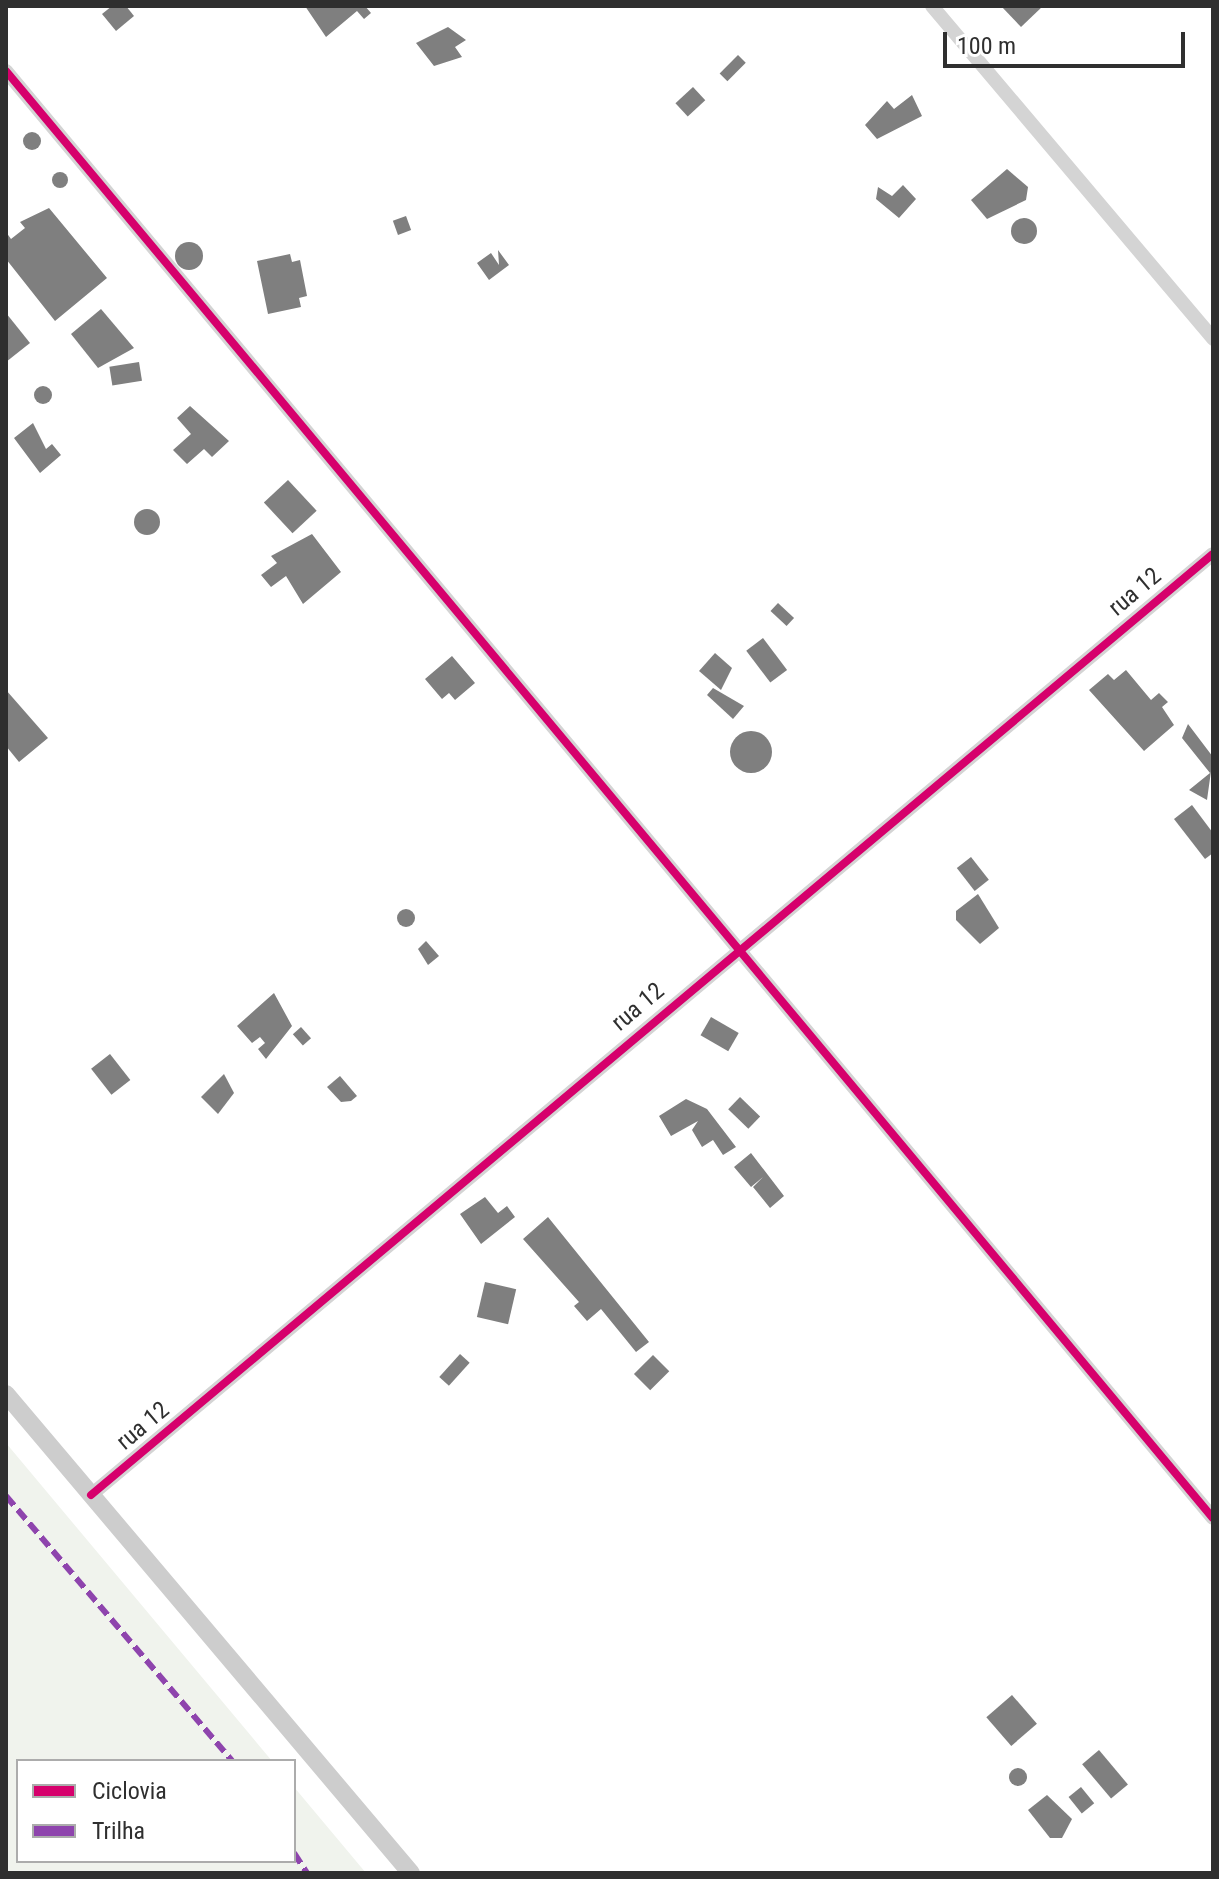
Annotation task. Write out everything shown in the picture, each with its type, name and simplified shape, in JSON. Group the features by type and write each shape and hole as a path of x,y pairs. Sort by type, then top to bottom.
{"main road":[{"path":"6,1394 411,1873"}],"street":[{"path":"932,6 1213,339"},
{"path":"6,71 735,951 1213,1518"},
{"name":"rua 12","path":"91,1495 735,951 1213,554"}],"shaded area":[{"path":"6,1443 270,1759 16,1759 16,1863 296,1863 296,1789 366,1873 6,1873"}],"building":[{"path":"112,6 126,6 134,16 116,31 102,14"},
{"path":"305,6 365,6 371,13 364,19 357,11 326,37"},
{"path":"1001,6 1043,6 1021,27"},
{"path":"448,27 466,40 455,47 462,57 434,66 416,43"},
{"path":"738,55 746,63 727,81 720,73"},
{"path":"693,87 705,100 688,117 675,103"},
{"path":"912,95 922,116 877,139 865,125 887,101 894,109"},
{"path":"32,132 41,141 32,150 23,141"},
{"path":"1007,169 1028,187 1026,200 987,219 971,200"},
{"path":"60,172 68,180 60,188 52,180"},
{"path":"903,185 916,199 899,218 876,199 878,187 892,196"},
{"path":"49,208 107,278 55,321 6,259 6,232 11,239 25,228 20,222"},
{"path":"406,216 411,230 398,235 393,221"},
{"path":"1024,218 1033,222 1037,231 1033,240 1024,244 1015,240 1011,231 1015,222"},
{"path":"189,242 199,246 203,256 199,266 189,270 179,266 175,256 179,246"},
{"path":"498,250 509,265 489,280 477,263 491,253 499,265"},
{"path":"290,254 292,262 300,260 307,296 299,298 301,307 268,314 257,261"},
{"path":"101,309 134,348 98,368 71,334"},
{"path":"6,313 30,343 6,362"},
{"path":"139,362 142,381 112,385 109,367"},
{"path":"43,386 52,395 43,404 34,395"},
{"path":"190,406 229,441 212,457 204,449 187,464 173,450 191,434 177,418"},
{"path":"33,423 46,449 52,444 61,455 40,473 14,438"},
{"path":"288,480 317,511 293,533 264,503"},
{"path":"147,509 156,513 160,522 156,531 147,535 138,531 134,522 138,513"},
{"path":"312,534 341,572 303,604 286,576 271,587 261,575 277,563 271,556"},
{"path":"778,603 794,618 787,626 770,611"},
{"path":"763,638 787,670 770,683 746,651"},
{"path":"715,653 732,668 721,690 699,671"},
{"path":"452,656 475,683 455,700 449,693 442,699 425,679"},
{"path":"1126,670 1151,700 1159,693 1168,702 1162,707 1174,725 1144,751 1089,690 1108,674 1114,680"},
{"path":"713,688 744,706 733,719 707,695"},
{"path":"6,690 48,738 19,762 6,746"},
{"path":"1188,724 1213,757 1207,800 1189,790 1210,773 1182,738"},
{"path":"751,731 766,737 772,752 766,767 751,773 736,767 730,752 736,737"},
{"path":"1192,805 1213,833 1213,853 1205,859 1174,819"},
{"path":"971,857 989,880 975,891 957,868"},
{"path":"978,894 999,928 980,944 956,920 956,911"},
{"path":"402,909 410,909 415,918 413,925 402,927 397,922 397,914"},
{"path":"426,941 439,956 428,965 418,949"},
{"path":"274,993 292,1026 266,1059 258,1049 265,1043 260,1037 252,1043 237,1026"},
{"path":"711,1017 739,1033 728,1051 701,1035"},
{"path":"301,1027 311,1038 303,1046 293,1034"},
{"path":"110,1054 130,1080 111,1095 91,1069"},
{"path":"224,1074 234,1093 218,1114 201,1097"},
{"path":"340,1076 357,1096 351,1101 341,1102 327,1087"},
{"path":"740,1097 760,1116 748,1129 728,1109"},
{"path":"686,1099 707,1109 736,1147 723,1155 713,1140 702,1147 692,1130 698,1121 671,1136 659,1116"},
{"path":"751,1153 784,1196 770,1208 753,1187 763,1177 751,1187 734,1167"},
{"path":"485,1197 498,1213 507,1206 515,1217 481,1244 460,1214"},
{"path":"548,1217 649,1342 636,1352 601,1309 587,1321 574,1306 579,1302 523,1239"},
{"path":"485,1282 516,1289 508,1324 477,1317"},
{"path":"460,1354 470,1363 449,1386 439,1377"},
{"path":"653,1355 669,1371 650,1390 634,1374"},
{"path":"1012,1695 1037,1724 1011,1746 986,1717"},
{"path":"1099,1750 1128,1784 1111,1799 1082,1764"},
{"path":"1014,1768 1022,1768 1027,1777 1025,1784 1014,1786 1009,1781 1009,1773"},
{"path":"1081,1787 1094,1803 1082,1813 1069,1797"},
{"path":"1047,1795 1072,1819 1062,1838 1050,1838 1028,1810"}],"marked path":[{"path":"6,1496 230,1759"},
{"path":"296,1856 307,1873"}],"cycle path":[{"path":"6,71 1213,1518"},
{"path":"91,1495 1213,554"}]}
